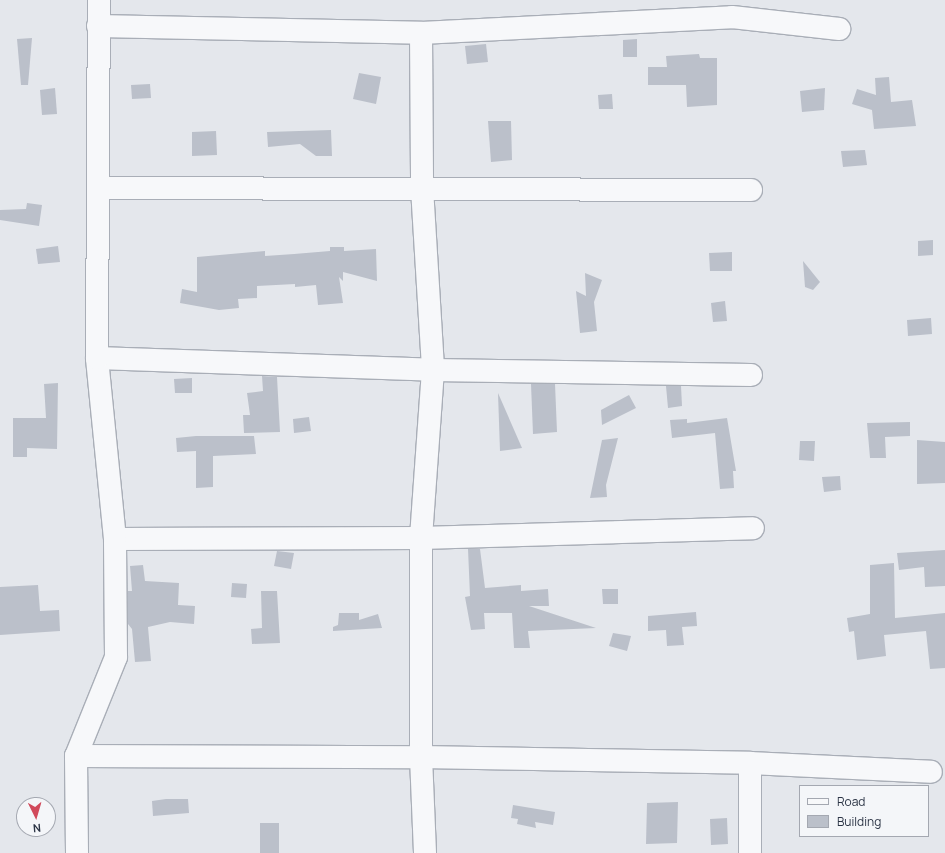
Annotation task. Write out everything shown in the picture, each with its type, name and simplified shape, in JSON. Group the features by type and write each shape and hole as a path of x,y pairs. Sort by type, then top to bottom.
{"street":[{"path":"76,853 76,756 116,658 115,539 97,358 100,188 98,0"},
{"path":"98,26 421,33 732,17 839,29"},
{"path":"421,33 422,188 433,370 421,538 421,757 426,853"},
{"path":"100,188 752,190"},
{"path":"97,358 433,370 751,375"},
{"path":"115,539 421,538 754,528"},
{"path":"76,756 421,757 750,763 931,772"},
{"path":"750,763 750,853"}],"building":[{"path":"32,38 28,85 21,85 17,39"},
{"path":"637,39 637,57 623,57 623,40"},
{"path":"486,44 488,62 467,64 465,46"},
{"path":"699,54 700,58 717,58 717,105 687,107 686,85 648,85 648,67 667,67 666,56"},
{"path":"359,73 381,77 376,104 353,99"},
{"path":"889,77 891,102 912,100 916,126 874,129 872,110 852,104 857,89 876,95 875,78"},
{"path":"150,84 151,98 132,99 131,85"},
{"path":"55,88 57,114 42,115 40,90"},
{"path":"825,88 824,110 802,112 800,91"},
{"path":"612,94 613,109 599,109 598,95"},
{"path":"488,121 511,121 512,160 491,162"},
{"path":"331,130 332,156 316,156 300,144 268,147 267,132"},
{"path":"216,131 217,155 192,156 192,132"},
{"path":"865,150 867,165 843,167 841,151"},
{"path":"27,203 42,205 39,226 0,220 0,210 26,209"},
{"path":"933,240 933,255 918,256 918,241"},
{"path":"58,246 60,262 38,264 36,249"},
{"path":"330,247 344,247 344,251 376,249 377,281 343,272 343,281 339,277 343,303 318,305 316,285 295,287 295,284 257,286 257,298 238,299 239,308 219,310 180,303 182,289 197,292 197,257 265,251 265,256 294,254 330,251"},
{"path":"732,252 732,271 710,271 709,253"},
{"path":"803,261 820,282 813,290 805,287"},
{"path":"585,273 602,280 594,302 597,331 580,333 576,291 586,296"},
{"path":"725,301 727,321 713,322 711,303"},
{"path":"931,318 932,334 908,336 907,320"},
{"path":"262,376 277,377 280,432 244,433 243,415 250,415 247,393 263,391"},
{"path":"192,378 192,393 175,393 174,379"},
{"path":"58,383 57,449 27,448 27,457 13,457 13,418 46,418 44,384"},
{"path":"531,384 555,384 557,432 533,434"},
{"path":"666,386 681,386 682,406 668,408"},
{"path":"498,393 522,448 500,451"},
{"path":"629,395 636,408 602,425 601,410"},
{"path":"309,417 311,431 294,433 293,419"},
{"path":"727,418 736,471 733,471 734,488 720,489 715,433 672,438 670,420 687,419 687,423"},
{"path":"910,422 910,436 885,437 886,458 870,458 867,423"},
{"path":"196,436 254,436 256,454 213,456 213,487 196,488 196,451 177,452 176,438"},
{"path":"618,438 606,485 607,497 590,498 602,440"},
{"path":"917,440 945,442 945,483 917,484"},
{"path":"800,441 815,441 814,461 799,460"},
{"path":"840,476 841,490 824,492 822,477"},
{"path":"468,549 480,549 485,588 521,585 521,591 548,589 549,606 529,606 596,628 528,631 530,648 514,648 512,613 484,613 485,629 471,630 465,597 470,596"},
{"path":"945,550 945,586 925,587 924,567 899,570 897,553"},
{"path":"277,551 294,553 291,569 274,566"},
{"path":"894,563 895,618 945,613 945,668 930,669 926,631 884,635 886,656 857,660 854,631 849,632 847,618 870,614 870,565"},
{"path":"143,565 145,581 179,583 178,605 195,606 194,624 170,622 148,627 151,661 135,662 132,629 128,624 128,591 132,591 130,566"},
{"path":"232,583 247,584 246,598 231,597"},
{"path":"38,585 40,611 59,610 60,631 0,635 0,587"},
{"path":"602,589 618,589 618,604 603,604"},
{"path":"261,591 277,591 280,643 252,644 251,629 262,628"},
{"path":"696,612 697,626 682,627 684,645 667,646 666,630 648,631 648,616"},
{"path":"339,613 359,613 359,620 378,614 382,628 333,631 333,627 338,625"},
{"path":"613,633 631,636 627,651 609,646"},
{"path":"166,799 188,799 189,813 153,816 152,801"},
{"path":"678,802 677,843 646,844 647,803"},
{"path":"513,805 555,812 553,825 535,822 536,828 517,824 518,819 511,818"},
{"path":"727,818 728,844 711,845 710,819"},
{"path":"260,823 279,823 279,853 260,853"}]}
